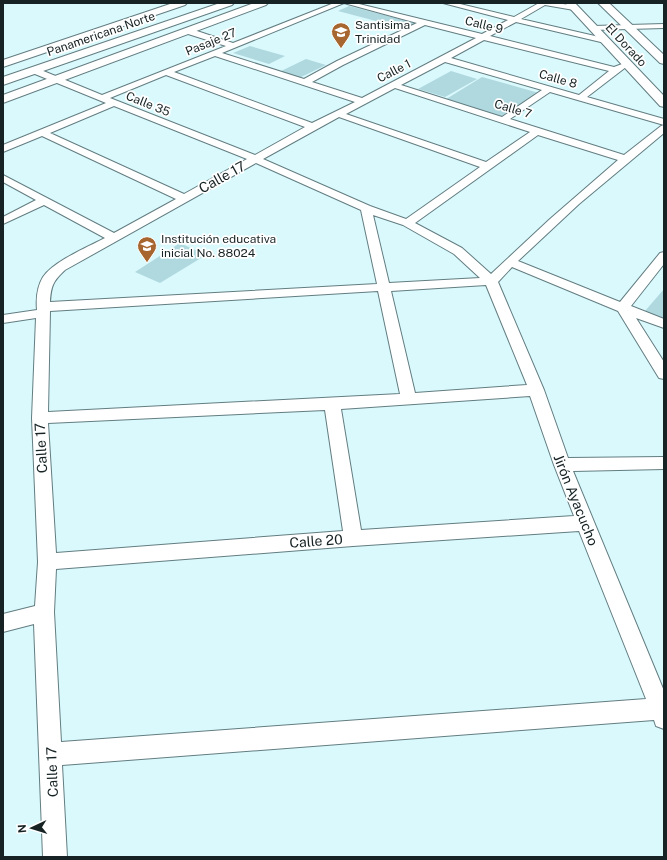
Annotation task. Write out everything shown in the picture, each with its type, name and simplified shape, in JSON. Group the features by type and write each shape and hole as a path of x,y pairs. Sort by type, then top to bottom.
{"main road":[{"path":"3,64 182,3"},
{"name":"Panamericana Norte","path":"3,81 229,3"},
{"path":"3,99 263,3"},
{"name":"El Dorado","path":"603,3 664,61"},
{"name":"El Dorado","path":"572,5 664,103"},
{"path":"151,14 177,21"}],"street":[{"path":"314,3 328,7"},
{"name":"Pasaje 27","path":"102,98 168,73 340,3"},
{"name":"Calle 9","path":"347,3 615,70"},
{"path":"447,3 605,41"},
{"path":"544,3 572,5"},
{"name":"Calle 1","path":"255,159 312,127 444,59 544,3"},
{"path":"305,82 340,63 425,22"},
{"path":"595,30 664,26"},
{"path":"629,29 664,31"},
{"path":"188,31 234,46"},
{"path":"215,54 362,101"},
{"name":"Calle 8","path":"444,59 664,122"},
{"path":"580,98 615,70 626,64"},
{"name":"Calle 35","path":"33,70 255,159 366,208 407,223 458,251 491,281"},
{"path":"168,73 312,127"},
{"name":"Calle 7","path":"394,85 624,159"},
{"path":"503,120 549,89"},
{"path":"3,149 113,103"},
{"path":"338,114 488,166"},
{"path":"3,319 42,310 491,281 624,159 664,128"},
{"path":"407,223 537,130"},
{"path":"43,133 184,199"},
{"name":"Calle 17","path":"55,857 44,612 47,562 40,418 42,310 44,290 50,278 61,267 255,159"},
{"path":"3,178 113,237"},
{"path":"3,221 45,200"},
{"path":"366,208 409,399"},
{"path":"623,307 664,256"},
{"path":"510,262 664,324"},
{"name":"Jirón Ayacucho","path":"491,281 536,390 562,465 662,714"},
{"path":"623,307 664,374"},
{"path":"40,418 332,404 536,390"},
{"path":"332,404 353,538"},
{"path":"562,465 664,463"},
{"name":"Calle 20","path":"47,562 353,538 586,524"},
{"path":"3,623 44,612"},
{"path":"51,754 662,714"}],"shaded area":[{"path":"349,6 419,24 410,30 338,11"},
{"path":"250,46 285,56 269,64 233,53"},
{"path":"306,59 326,65 297,79 277,73"},
{"path":"451,71 477,79 445,97 418,89"},
{"path":"482,77 539,93 501,119 443,101"},
{"path":"180,243 206,255 160,283 135,272"},
{"path":"664,289 664,319 645,311"}],"place":[{"name":"Santisima Trinidad","path":"341,49"},
{"name":"Institución educativa inicial No. 88024","path":"147,263"}]}
